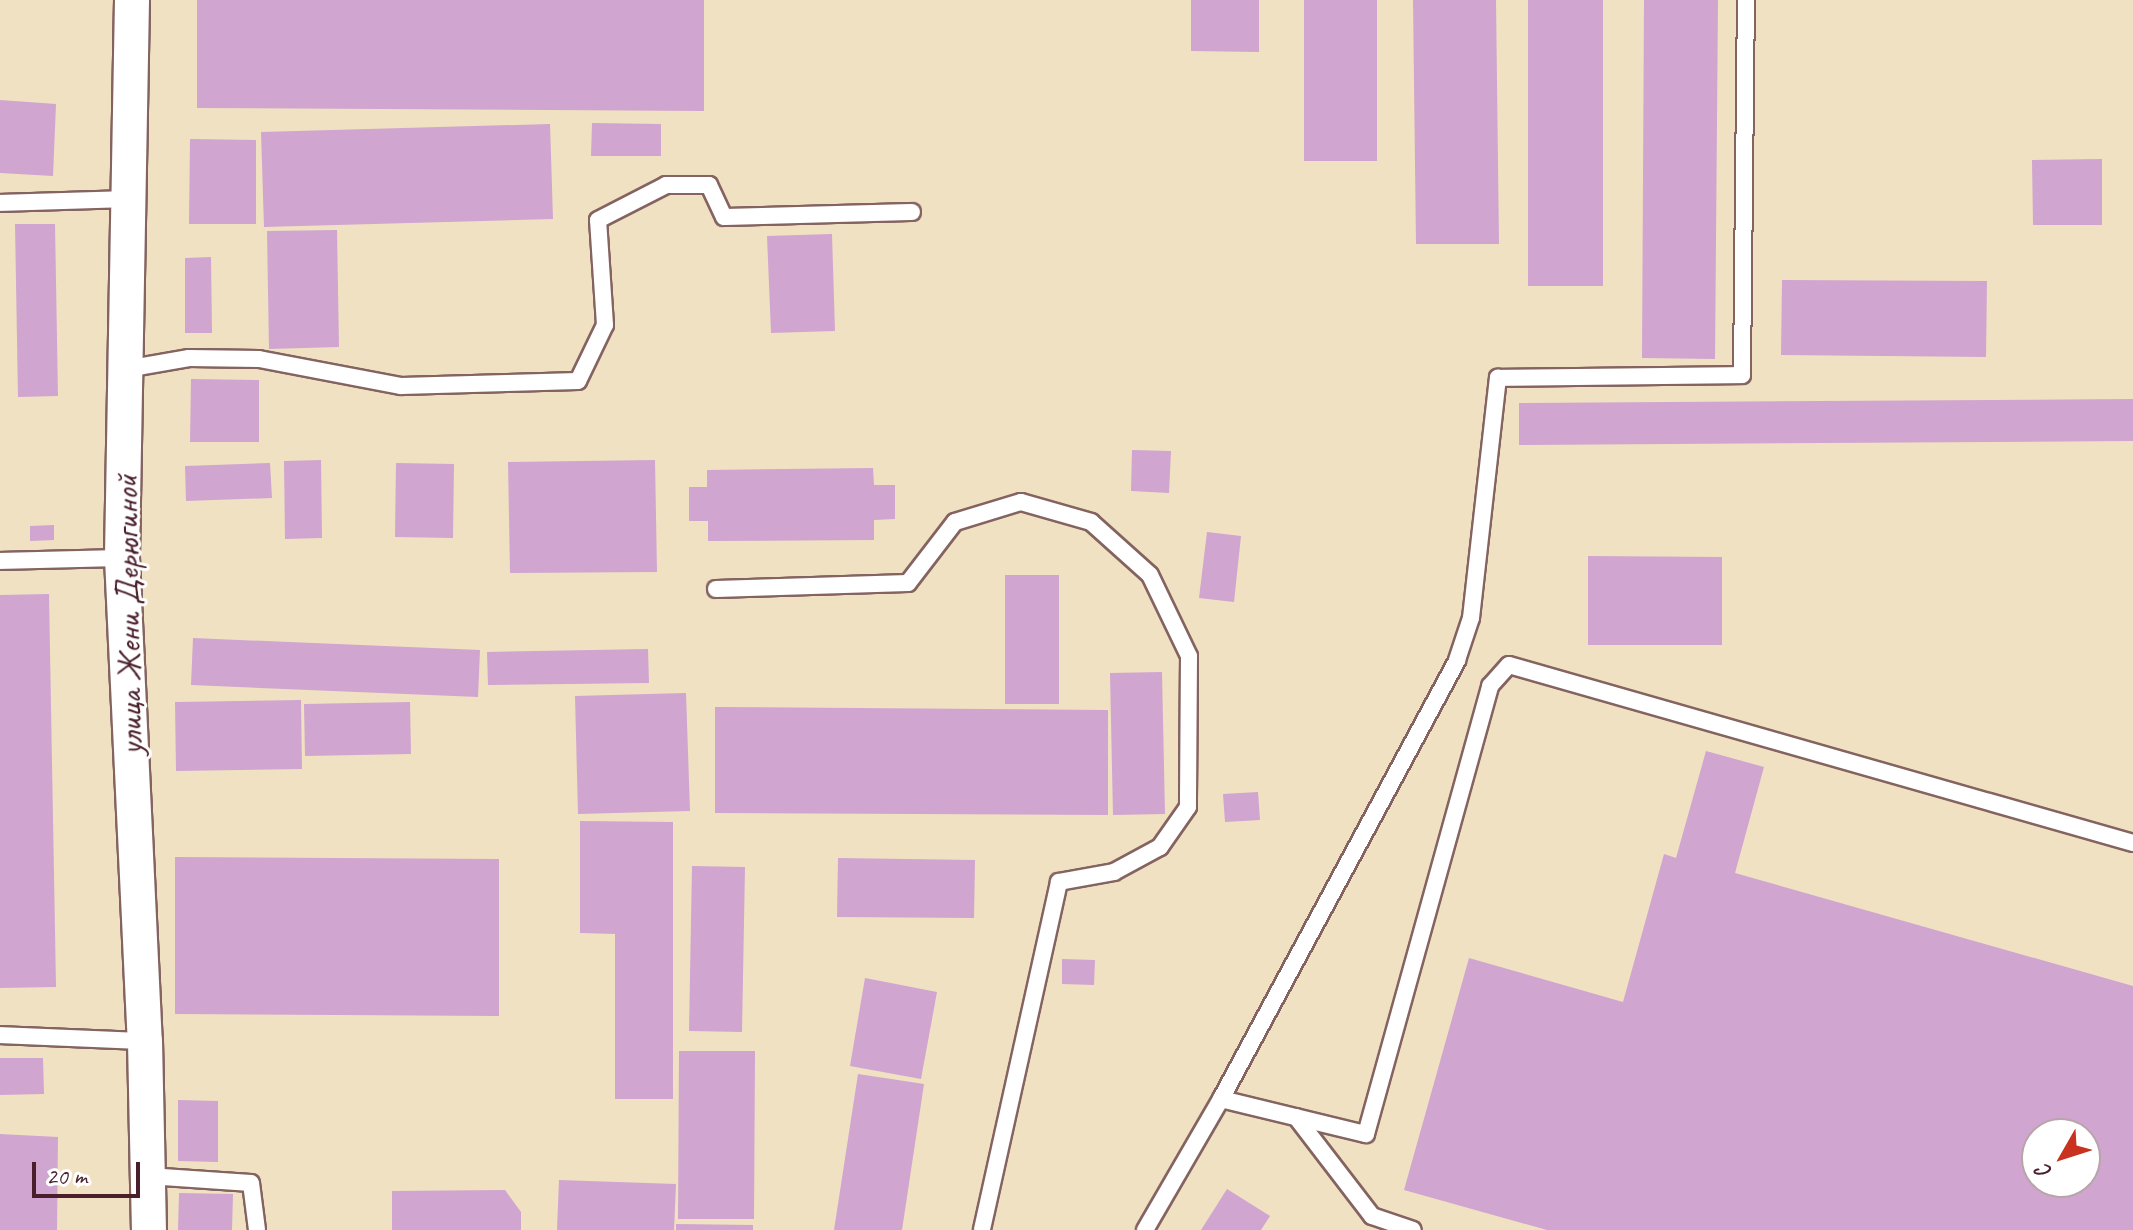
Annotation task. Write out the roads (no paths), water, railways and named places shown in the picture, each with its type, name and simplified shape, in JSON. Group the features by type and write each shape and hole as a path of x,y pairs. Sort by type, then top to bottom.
{"street":[{"name":"улица Жени Дерюгиной","path":"132,0 122,558 145,1041 149,1230"}],"lane":[{"path":"1145,1230 1221,1099 1457,660 1471,618 1498,378 1742,375 1746,0"},
{"path":"126,369 189,358 259,359 401,386 578,381 605,325 598,220 652,192 666,185 709,185 724,217 912,212"},
{"path":"0,203 129,199"},
{"path":"716,589 908,583 955,522 1021,502 1091,522 1150,575 1189,656 1188,807 1160,847 1114,872 1059,882 982,1230"},
{"path":"0,561 122,558"},
{"path":"1221,1099 1366,1134 1490,686 1509,665 2133,843"},
{"path":"0,1035 145,1041"},
{"path":"1296,1117 1372,1216 1413,1230"},
{"path":"148,1176 251,1183 257,1230"}]}
